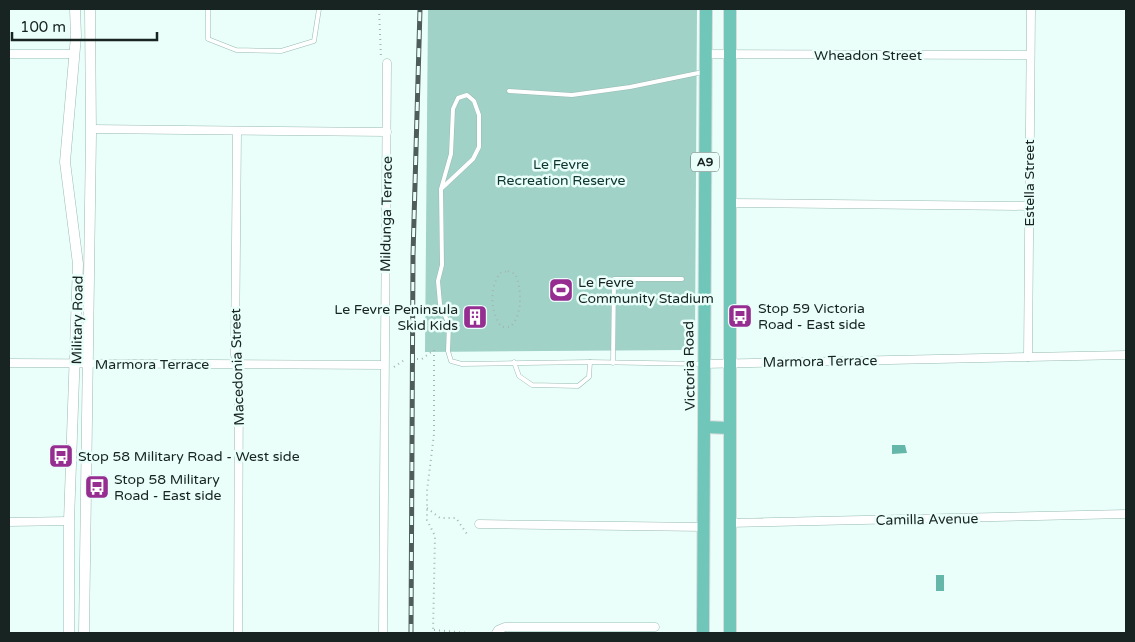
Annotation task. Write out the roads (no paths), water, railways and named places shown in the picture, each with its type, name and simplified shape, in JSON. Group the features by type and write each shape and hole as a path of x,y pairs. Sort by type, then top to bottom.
{"highway":[{"name":"Victoria Road","path":"703,633 706,9"},
{"name":"A9","path":"730,9 728,428 730,633"},
{"path":"704,427 728,428"}],"street":[{"name":"Military Road","path":"75,9 74,54 65,162 78,264 84,633"},
{"name":"Military Road","path":"69,633 69,522 81,364 91,129 90,9"},
{"name":"Estella Street","path":"1028,357 1031,9"},
{"path":"9,54 74,54"},
{"name":"Wheadon Street","path":"705,54 1030,55"},
{"name":"Mildunga Terrace","path":"383,633 387,63"},
{"path":"91,129 387,132"},
{"name":"Macedonia Street","path":"237,130 235,356 239,365 238,633"},
{"path":"730,203 1029,206"},
{"name":"Marmora Terrace","path":"704,364 1126,354"},
{"name":"Marmora Terrace","path":"9,363 384,365"},
{"name":"Camilla Avenue","path":"728,523 1126,514"},
{"path":"9,522 69,522"},
{"path":"480,524 704,527"},
{"path":"496,633 505,627 655,627"}],"lane":[{"path":"208,9 208,39 236,50 281,51 314,41 319,9"},
{"path":"509,91 572,94 630,87 705,72"},
{"path":"467,95 474,101 479,115 479,148 472,159 441,189 451,154 453,108 458,98 467,95"},
{"name":"Marmora Terrace","path":"441,189 442,265 438,281 440,304 450,325 448,351 451,361 462,364 613,362 704,364"},
{"path":"613,362 614,279 682,279"},
{"path":"514,362 519,376 532,385 578,386 589,378 590,362"}],"railway":[{"path":"411,633 413,255 420,9"}],"place":[{"name":"Le Fevre Community Stadium","path":"561,290"},
{"name":"Stop 59 Victoria Road - East side","path":"740,316"},
{"name":"Le Fevre Peninsula Skid Kids","path":"475,317"},
{"name":"Stop 58 Military Road - West side","path":"61,456"},
{"name":"Stop 58 Military Road - East side","path":"97,487"}],"park label":[{"name":"Le Fevre Recreation Reserve","path":"561,172"}]}
